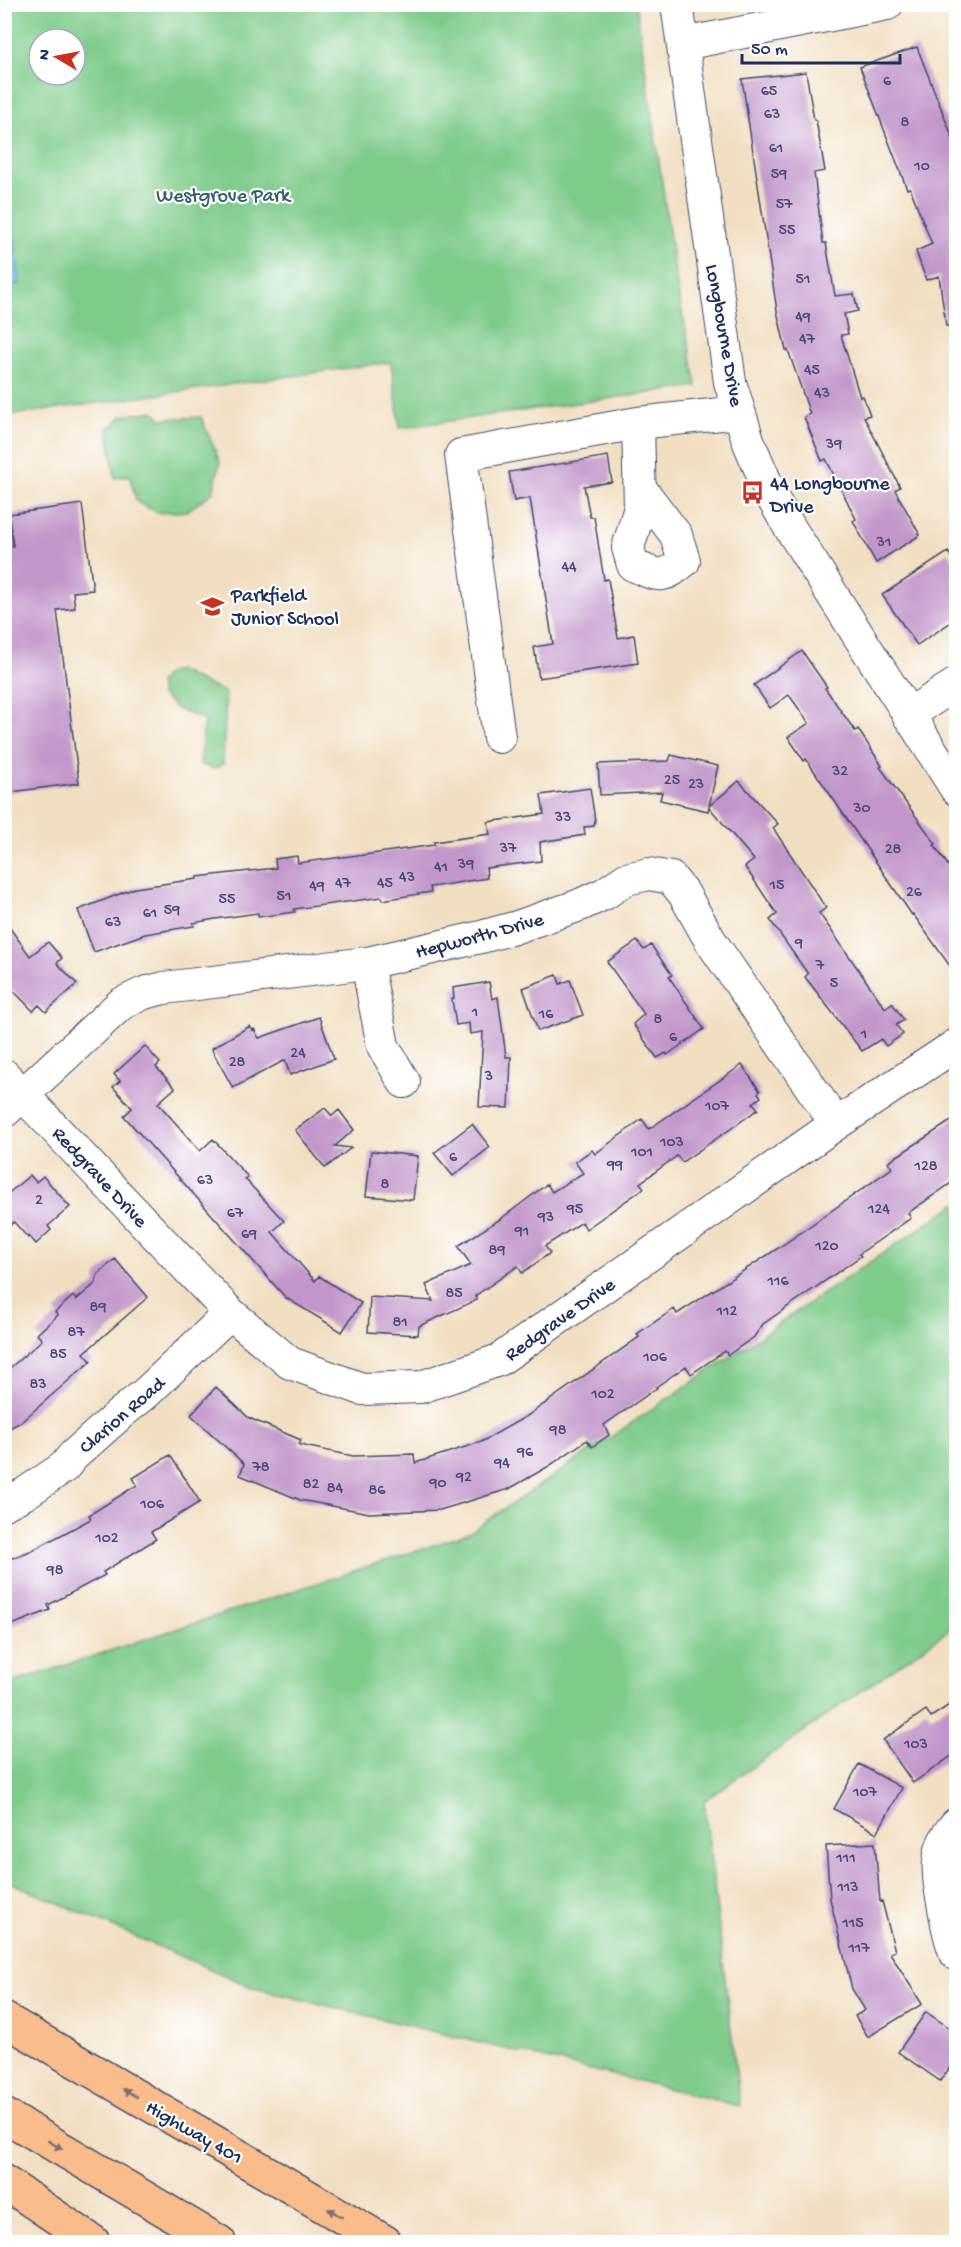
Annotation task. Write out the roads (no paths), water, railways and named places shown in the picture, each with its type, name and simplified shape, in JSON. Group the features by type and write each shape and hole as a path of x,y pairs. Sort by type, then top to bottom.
{"highway":[{"name":"Highway 401","path":"4,2019 385,2242"},
{"path":"4,2115 219,2242"},
{"path":"4,2182 93,2242"}],"street":[{"name":"Longbourne Drive","path":"677,4 730,382 749,443 773,499 957,789"},
{"path":"683,44 887,4"},
{"path":"498,737 461,455 638,423 740,412"},
{"path":"476,433 553,421 596,431"},
{"path":"638,423 640,488"},
{"path":"908,715 957,684"},
{"name":"Hepworth Drive","path":"11,1094 121,1004 144,993 190,983 367,963 514,928 580,905 604,894 626,879 650,874 671,878 684,894 720,955 836,1124"},
{"path":"367,963 383,1046 404,1082"},
{"name":"Redgrave Drive","path":"11,1094 230,1313 290,1363 362,1389 421,1387 499,1360 836,1124 957,1045"},
{"name":"Clarion Road","path":"4,1504 24,1494 64,1467 73,1456 146,1393 230,1313"},
{"path":"957,1824 948,1832 940,1853 937,1872 950,1939 957,1953"}],"water":[{"path":"10,203 20,284 5,286 5,204"}],"place":[{"name":"44 Longbourne Drive","path":"752,493"},
{"name":"Parkfield Junior School","path":"213,606"}],"park label":[{"name":"Westgrove Park","path":"223,194"}]}
